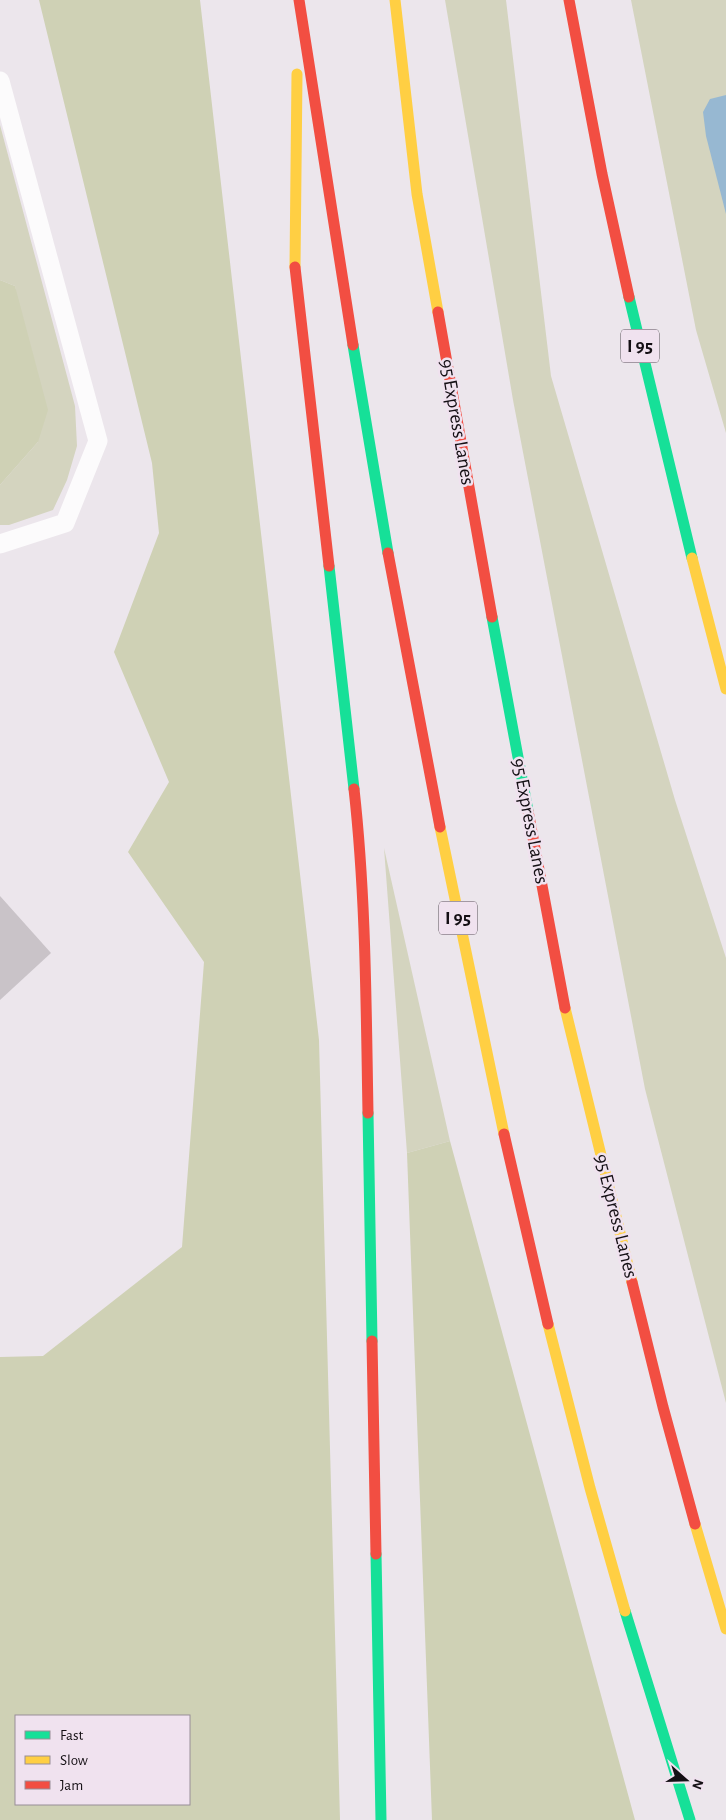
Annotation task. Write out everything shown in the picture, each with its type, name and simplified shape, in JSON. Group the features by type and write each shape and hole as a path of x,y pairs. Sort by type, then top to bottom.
{"highway":[{"path":"299,0 294,262 361,852 366,993 381,1820"},
{"name":"I 95","path":"299,0 332,217 408,669 457,917 539,1287 588,1480 690,1820"},
{"name":"95 Express Lanes","path":"395,0 417,194 487,593 565,1007 663,1407 711,1581 726,1628"},
{"name":"I 95","path":"569,0 580,68 637,337 726,689"},
{"path":"711,1581 726,1613"}],"lane":[{"path":"0,81 98,441 65,523 0,544"}],"green space":[{"path":"39,0 200,0 319,1040 340,1820 0,1820 0,1357 43,1356 182,1247 204,962 128,852 169,782 114,652 159,533 152,463"},
{"path":"445,0 506,0 551,376 675,800 726,958 726,1403 645,1089 513,400"},
{"path":"631,0 726,0 726,433 696,330"},
{"path":"0,125 75,406 77,446 67,480 53,510 9,525 0,525 0,485 38,442 15,286 0,280"},
{"path":"0,280 15,286 48,410 38,442 0,485"},
{"path":"384,848 450,1141 407,1153"},
{"path":"450,1141 635,1820 432,1820 407,1153"}],"water":[{"path":"726,95 726,214 706,136 703,112 710,99"}],"building":[{"path":"0,896 51,953 0,1000"}],"traffic: fast":[{"path":"629,297 692,558"},
{"path":"353,345 388,553"},
{"path":"329,566 354,789"},
{"path":"492,617 528,811"},
{"path":"368,1113 372,1341"},
{"path":"376,1554 381,1820"},
{"path":"625,1611 690,1820"}],"traffic: slow":[{"path":"395,0 417,194 438,312"},
{"path":"295,267 297,74"},
{"path":"692,558 726,689"},
{"path":"440,827 504,1134"},
{"path":"565,1008 632,1282"},
{"path":"548,1324 590,1488 625,1611"},
{"path":"695,1524 726,1629"}],"traffic: jam":[{"path":"299,0 353,345"},
{"path":"569,0 602,174 629,297"},
{"path":"295,267 329,566"},
{"path":"438,312 492,617"},
{"path":"388,553 440,827"},
{"path":"354,789 363,910 368,1113"},
{"path":"528,811 565,1008"},
{"path":"504,1134 548,1324"},
{"path":"632,1282 695,1524"},
{"path":"372,1341 376,1554"}]}
